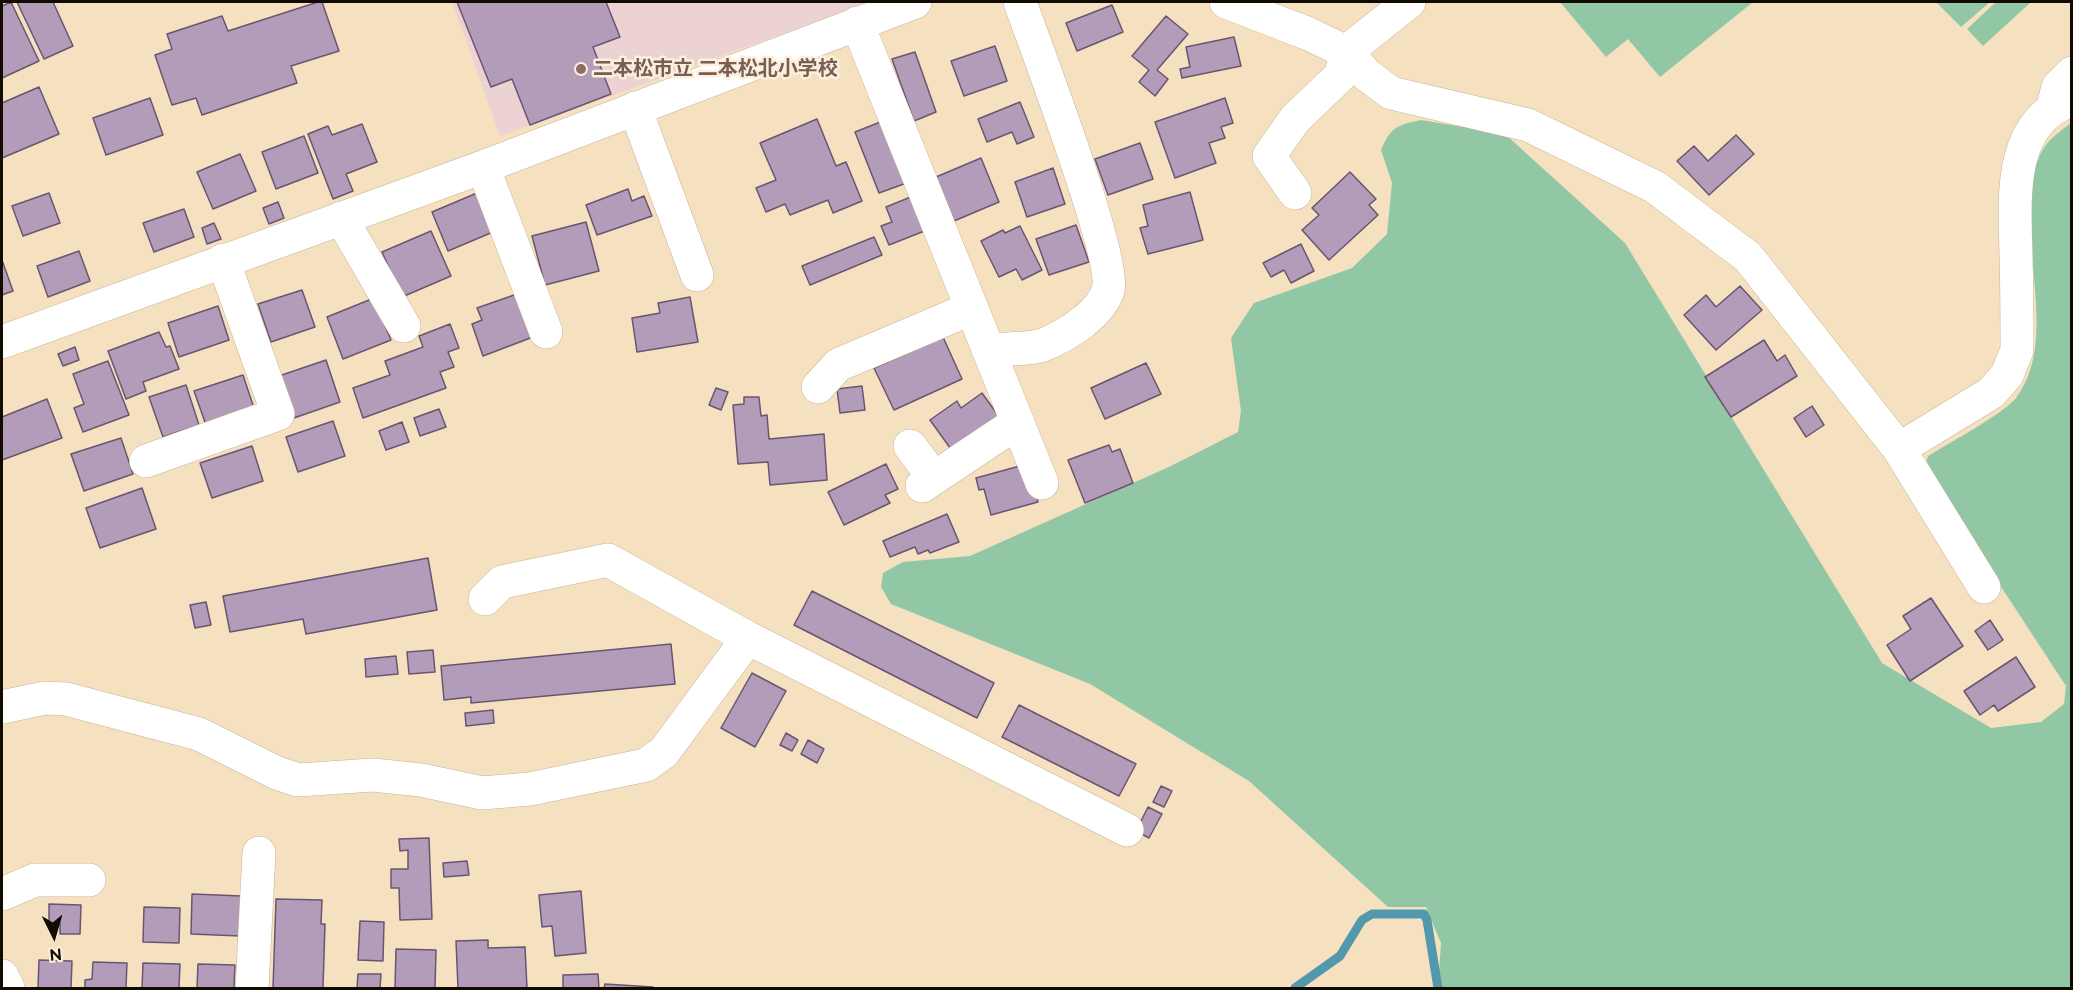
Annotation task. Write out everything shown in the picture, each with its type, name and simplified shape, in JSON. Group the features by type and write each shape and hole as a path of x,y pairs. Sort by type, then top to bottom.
{"street":[{"path":"2,342 483,167 915,2"},
{"path":"988,350 1042,345 1075,327 1090,315 1108,289 1108,271 1092,207 1020,2"},
{"path":"1226,2 1309,33 1346,52 1367,75 1391,93 1528,125 1655,187 1748,257 1899,449 1984,587"},
{"path":"1295,193 1269,156 1295,119 1341,75 1346,52 1409,2"},
{"path":"857,23 1042,483"},
{"path":"1899,449 1992,393 2007,375 2017,350 2015,180 2026,140 2062,104 2058,87 2072,73"},
{"path":"635,108 697,275"},
{"path":"483,167 546,332"},
{"path":"341,218 404,326"},
{"path":"146,461 278,414 223,260"},
{"path":"818,387 838,365 972,308"},
{"path":"910,446 928,482 1018,422"},
{"path":"485,599 502,582 608,560 748,638 1127,830"},
{"path":"2,707 45,698 66,699 199,734 277,773 298,780 373,774 421,780 483,793 530,789 646,765 664,752 748,638"},
{"path":"252,988 259,853"},
{"path":"2,894 36,880 89,880"},
{"path":"2,975 8,988"}],"shaded area":[{"name":"二本松市立 二本松北小学校","path":"452,2 870,2 500,136"}],"green space":[{"path":"1560,2 1753,2 1660,77 1628,39 1606,57"},
{"path":"1936,2 1990,2 1961,27"},
{"path":"1996,2 2031,2 1983,46 1967,29"},
{"path":"1421,120 1505,134 1625,243 1882,663 1991,728 2041,722 2064,704 2066,686 1924,469 1928,456 2009,405 2016,398 2030,373 2036,344 2037,313 2031,247 2032,183 2040,155 2046,145 2071,123 2071,988 1438,988 1441,943 1426,907 1388,907 1249,781 1090,684 891,604 881,587 883,573 903,562 970,556 1171,466 1238,432 1241,411 1231,338 1254,303 1352,268 1387,234 1392,183 1381,150 1388,136 1396,128"}],"building":[{"path":"11,2 39,61 2,78 2,6"},
{"path":"17,2 53,2 73,46 44,59"},
{"path":"322,2 339,51 291,66 297,83 202,115 196,98 172,105 155,55 172,49 167,34 222,16 228,31"},
{"path":"457,2 606,2 620,37 593,47 611,94 530,125 512,79 491,87"},
{"path":"1112,5 1123,32 1077,51 1066,23"},
{"path":"1166,16 1188,34 1157,70 1168,79 1155,96 1139,82 1149,70 1132,56"},
{"path":"1234,37 1241,66 1182,78 1180,69 1190,67 1186,47"},
{"path":"995,46 1007,81 964,96 951,61"},
{"path":"915,52 936,112 914,121 892,59"},
{"path":"39,87 59,134 2,158 2,103"},
{"path":"150,98 163,135 106,155 93,118"},
{"path":"1225,98 1233,123 1221,127 1225,138 1209,143 1216,163 1175,178 1155,122"},
{"path":"1020,102 1034,137 1017,144 1012,132 987,142 978,119"},
{"path":"817,119 836,166 846,162 862,201 833,213 828,200 790,215 785,204 766,212 756,188 776,180 760,143"},
{"path":"888,119 912,181 879,193 855,132"},
{"path":"362,124 377,162 346,174 353,191 333,199 308,134 328,126 332,135"},
{"path":"1736,135 1754,154 1709,195 1677,161 1694,146 1708,161"},
{"path":"304,136 318,173 276,189 262,152"},
{"path":"1140,143 1153,179 1108,195 1095,159"},
{"path":"240,154 256,191 213,209 197,172"},
{"path":"981,158 999,202 954,221 936,177"},
{"path":"1053,168 1065,204 1027,217 1015,182"},
{"path":"1350,172 1376,199 1369,205 1378,215 1329,260 1302,230 1319,215 1312,208"},
{"path":"628,189 632,201 644,196 652,216 597,235 586,205"},
{"path":"1190,192 1203,240 1148,254 1140,228 1148,226 1143,205"},
{"path":"49,193 60,223 23,236 12,206"},
{"path":"477,193 493,232 448,251 432,212"},
{"path":"918,194 932,228 889,245 881,226 892,222 886,207"},
{"path":"278,202 284,218 269,224 263,208"},
{"path":"184,209 194,237 154,252 143,223"},
{"path":"586,222 599,271 545,285 532,236"},
{"path":"214,223 221,239 207,244 202,228"},
{"path":"1076,225 1089,262 1049,275 1036,239"},
{"path":"1020,226 1042,270 1022,280 1016,269 999,277 981,241 1003,230 1005,233"},
{"path":"431,231 451,276 402,297 382,252"},
{"path":"874,237 882,255 810,285 802,266"},
{"path":"1301,244 1314,271 1291,283 1284,270 1271,277 1263,263"},
{"path":"79,251 90,281 48,297 37,266"},
{"path":"2,260 13,291 2,295"},
{"path":"1740,286 1762,310 1716,350 1684,315 1706,295 1716,307"},
{"path":"302,290 315,327 271,342 258,304"},
{"path":"517,294 533,337 483,356 472,324 482,320 477,308"},
{"path":"690,297 698,342 637,352 632,318 660,313 658,303"},
{"path":"374,298 391,340 343,359 327,317"},
{"path":"218,306 229,340 179,357 168,323"},
{"path":"450,324 459,348 448,352 454,367 440,372 446,388 363,418 353,388 390,375 385,361 423,347 419,336"},
{"path":"159,332 166,347 170,346 179,369 143,382 146,391 126,399 108,351"},
{"path":"943,337 962,379 894,410 874,368"},
{"path":"1764,340 1777,361 1785,355 1797,376 1731,417 1705,377"},
{"path":"75,347 79,360 63,366 58,354"},
{"path":"326,360 340,402 294,418 279,376"},
{"path":"108,361 129,415 83,432 74,408 84,404 73,374"},
{"path":"1146,363 1161,394 1105,419 1091,388"},
{"path":"243,375 254,408 206,425 194,391"},
{"path":"186,385 199,425 163,437 149,397"},
{"path":"862,386 865,410 840,413 837,389"},
{"path":"716,388 728,392 721,410 709,405"},
{"path":"982,393 1000,418 953,452 930,420 957,401 961,408"},
{"path":"744,397 759,397 761,416 767,415 769,439 824,434 827,480 770,485 768,462 738,464 733,405 744,404"},
{"path":"47,399 62,438 2,460 2,417"},
{"path":"1812,406 1824,425 1806,437 1794,418"},
{"path":"439,409 446,427 420,436 414,418"},
{"path":"333,421 345,456 298,472 286,437"},
{"path":"402,422 409,442 386,450 379,431"},
{"path":"121,438 133,474 84,491 71,454"},
{"path":"1109,445 1112,452 1120,449 1133,483 1085,503 1068,460"},
{"path":"252,446 263,481 212,498 200,463"},
{"path":"886,464 898,489 885,495 890,503 844,525 828,492"},
{"path":"1027,464 1038,502 991,515 984,489 979,490 976,478"},
{"path":"142,488 156,529 100,548 86,508"},
{"path":"947,514 959,542 930,553 928,550 918,554 915,547 890,557 883,541"},
{"path":"428,558 437,610 306,634 303,619 230,632 223,596"},
{"path":"812,591 994,683 977,718 794,625"},
{"path":"1931,598 1963,646 1910,681 1887,645 1911,629 1903,616"},
{"path":"206,602 211,625 195,628 190,605"},
{"path":"1990,620 2003,640 1988,650 1975,631"},
{"path":"671,644 675,684 471,703 471,697 444,700 441,666"},
{"path":"433,650 435,672 409,674 407,652"},
{"path":"396,656 398,674 366,677 365,659"},
{"path":"2016,657 2035,687 1998,711 1994,705 1980,715 1964,691"},
{"path":"752,673 786,691 755,747 721,728"},
{"path":"1019,705 1136,764 1119,796 1002,737"},
{"path":"493,710 494,723 466,726 465,713"},
{"path":"786,733 798,740 792,751 780,745"},
{"path":"808,740 824,749 817,763 801,754"},
{"path":"1161,786 1172,791 1164,807 1153,802"},
{"path":"1148,807 1162,814 1149,838 1136,831"},
{"path":"429,838 432,919 400,920 399,888 391,888 391,869 408,869 408,850 400,851 399,839"},
{"path":"467,861 469,875 444,877 443,863"},
{"path":"581,891 586,953 555,956 552,926 542,927 539,895"},
{"path":"192,894 242,896 240,936 191,934"},
{"path":"276,899 322,900 321,924 325,924 323,988 273,988"},
{"path":"49,904 81,905 80,934 60,934 60,923 49,923"},
{"path":"144,907 180,908 179,943 143,942"},
{"path":"360,921 384,922 383,961 358,960"},
{"path":"488,940 488,948 525,947 527,988 458,988 456,941"},
{"path":"396,949 436,950 435,988 395,988"},
{"path":"39,960 72,961 71,988 38,988"},
{"path":"93,962 127,963 126,988 85,988 85,980 92,979"},
{"path":"143,963 180,964 179,988 142,988"},
{"path":"198,964 235,965 234,988 197,988"},
{"path":"358,974 381,974 380,988 357,988"},
{"path":"598,974 599,988 563,988 563,975"},
{"path":"605,984 653,987 653,988 604,988"}],"waterway":[{"path":"1295,988 1340,956 1362,920 1372,914 1424,914 1427,920 1438,988"}],"place":[{"name":"二本松市立 二本松北小学校","path":"581,69"}]}
